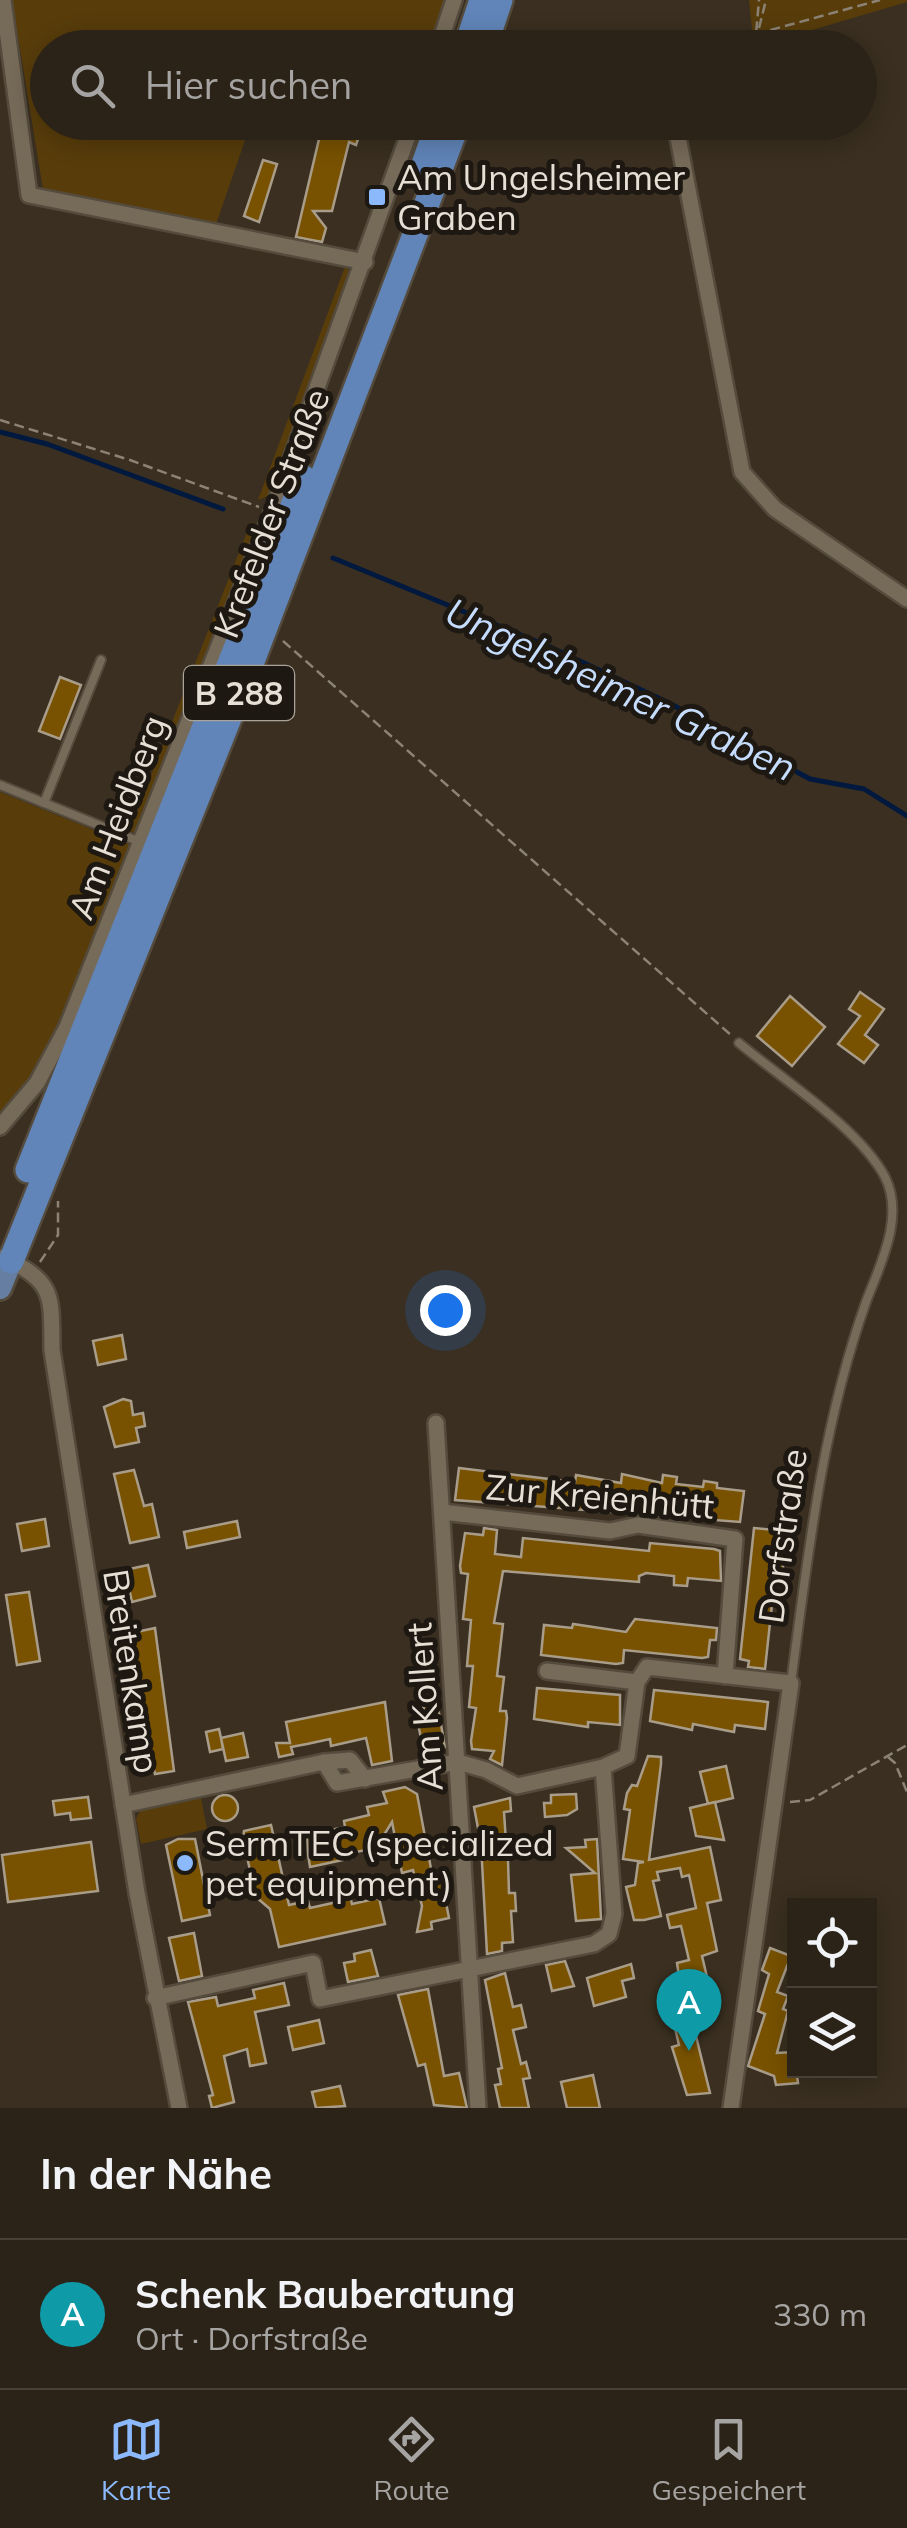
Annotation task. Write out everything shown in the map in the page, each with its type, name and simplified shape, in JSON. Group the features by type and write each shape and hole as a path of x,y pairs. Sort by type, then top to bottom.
{"highway":[{"path":"472,30 482,0"},
{"path":"490,30 500,0"},
{"name":"Krefelder Straße","path":"4,1253 383,279 433,140"},
{"name":"Krefelder Straße","path":"4,1253 254,656 451,140"}],"main road":[{"name":"Krefelder Straße","path":"0,1288 4,1253"}],"street":[{"path":"3,0 30,195 365,262"},
{"path":"444,30 454,0"},
{"name":"Am Heidberg","path":"0,1127 37,1083 67,1027 272,512 408,140"},
{"path":"678,140 742,472 775,509 907,599"},
{"name":"Breitenkamp","path":"4,1253 44,1281 50,1297 55,1370 122,1805 155,1998 179,2108"},
{"name":"Am Kollert","path":"436,1423 478,2108"},
{"name":"Zur Kreienhütt","path":"442,1512 610,1531 638,1525 735,1540 726,1676"},
{"path":"122,1805 324,1762 337,1783 458,1762 518,1786 603,1767 627,1756 637,1682 647,1667 791,1684"},
{"path":"547,1671 637,1682"},
{"name":"Dorfstraße","path":"730,2108 791,1684"},
{"path":"155,1998 313,1963 320,1999 594,1944 609,1934 614,1914 603,1767"}],"lane":[{"path":"44,803 100,660"},
{"path":"0,785 140,842"},
{"name":"Dorfstraße","path":"740,1043 852,1137 885,1178 892,1206 888,1244 837,1389 818,1476 791,1684"}],"path":[{"path":"756,30 758,0"},
{"path":"758,30 768,7 766,0"},
{"path":"771,30 880,0"},
{"path":"0,420 130,460 272,512"},
{"path":"280,638 740,1043"},
{"path":"774,1804 810,1800 907,1745"},
{"path":"887,1756 896,1763 907,1792"}],"shaded area":[{"path":"12,0 445,0 435,30 30,30 30,110"},
{"path":"749,0 907,0 812,30 752,30"},
{"path":"35,140 245,140 214,230 57,197 43,189"},
{"path":"346,264 351,277 271,495 258,500"},
{"path":"251,522 258,526 136,833 129,831"},
{"path":"0,792 131,845 42,1062 0,1115"},
{"path":"201,1798 207,1829 141,1844 136,1819 140,1811"}],"building":[{"path":"319,140 358,140 356,145 349,142 332,211 313,211 326,228 322,242 296,237"},
{"path":"263,160 277,164 259,222 244,216"},
{"path":"60,677 81,685 60,739 39,731"},
{"path":"860,992 884,1009 865,1035 878,1045 864,1063 838,1044 860,1016 849,1009"},
{"path":"790,996 825,1027 792,1066 757,1036"},
{"path":"122,1335 126,1359 98,1365 93,1341"},
{"path":"123,1399 131,1401 133,1415 143,1413 145,1426 136,1428 139,1442 115,1447 104,1407"},
{"path":"459,1468 575,1482 576,1475 621,1483 622,1474 662,1483 663,1475 677,1477 676,1484 703,1487 704,1481 717,1483 717,1488 744,1491 740,1522 455,1500"},
{"path":"134,1470 144,1506 152,1504 159,1537 130,1543 114,1474"},
{"path":"45,1519 49,1546 22,1551 17,1524"},
{"path":"237,1521 240,1537 187,1548 184,1532"},
{"path":"484,1528 497,1530 495,1554 521,1557 523,1538 649,1551 650,1543 714,1549 720,1551 721,1581 688,1578 687,1586 674,1585 674,1576 646,1573 639,1576 639,1582 503,1571 494,1623 503,1624 497,1676 504,1677 500,1711 506,1711 507,1718 502,1765 490,1759 494,1751 472,1749 471,1741 476,1708 469,1707 473,1666 467,1666 471,1620 463,1619 468,1574 461,1573 460,1566 465,1533 483,1535"},
{"path":"754,1528 783,1531 783,1578 775,1577 765,1669 748,1667 749,1661 740,1659"},
{"path":"148,1565 155,1596 132,1602 125,1570"},
{"path":"29,1592 40,1661 17,1665 6,1595"},
{"path":"635,1619 717,1628 716,1640 710,1640 708,1657 702,1658 624,1650 623,1663 616,1664 541,1655 544,1625 572,1628 573,1624 626,1632"},
{"path":"155,1628 174,1771 155,1774 139,1708 131,1633"},
{"path":"537,1688 620,1695 620,1725 588,1722 588,1727 534,1719"},
{"path":"654,1690 768,1702 765,1729 735,1725 734,1732 693,1724 692,1730 650,1721"},
{"path":"385,1702 392,1761 372,1765 366,1738 331,1746 330,1739 291,1747 293,1754 279,1757 276,1743 290,1743 286,1722"},
{"path":"437,1702 445,1747 424,1752 418,1724 427,1722 423,1705"},
{"path":"219,1729 223,1749 210,1752 206,1732"},
{"path":"243,1733 248,1757 226,1761 221,1738"},
{"path":"648,1756 661,1757 649,1860 710,1847 721,1900 707,1903 717,1951 702,1956 712,1998 700,2001 702,2007 684,2010 677,1963 689,1960 681,1926 670,1928 667,1915 696,1908 689,1875 682,1877 680,1868 657,1872 659,1880 653,1881 661,1916 644,1920 634,1920 626,1887 635,1885 638,1863 644,1862 623,1859 630,1810 624,1809 627,1793 632,1785 637,1786"},
{"path":"726,1766 733,1798 708,1804 700,1772"},
{"path":"405,1787 417,1794 432,1874 440,1872 449,1918 431,1922 432,1929 417,1932 422,1906 413,1870 402,1873 392,1822 376,1848 351,1853 352,1858 310,1867 308,1854 307,1835 345,1827 344,1821 369,1815 367,1807 387,1803 383,1792"},
{"path":"576,1794 577,1809 567,1815 545,1817 544,1803 551,1803 551,1795"},
{"path":"225,1795 234,1799 238,1808 234,1817 225,1821 216,1817 212,1808 216,1799"},
{"path":"88,1797 91,1818 71,1820 70,1813 55,1815 53,1801"},
{"path":"510,1798 511,1811 504,1812 506,1842 512,1842 514,1859 508,1860 509,1893 515,1893 516,1911 511,1911 513,1942 502,1943 502,1951 487,1954 481,1844 474,1807"},
{"path":"715,1802 724,1840 696,1836 690,1808"},
{"path":"271,1825 289,1905 308,1901 310,1908 337,1902 335,1895 349,1892 352,1904 379,1898 385,1924 279,1947 270,1909 256,1897 243,1839 244,1831"},
{"path":"178,1839 195,1839 210,1915 182,1921 166,1845"},
{"path":"597,1839 601,1919 576,1921 571,1875 595,1873 566,1848 586,1847 585,1840"},
{"path":"91,1842 98,1891 8,1902 2,1855"},
{"path":"194,1933 202,1976 179,1981 169,1938"},
{"path":"770,1948 787,1954 787,1966 777,1992 787,1996 783,2009 787,2015 777,2053 787,2052 787,2078 797,2078 798,2083 776,2085 774,2076 748,2066 765,2014 758,2011 769,1974 762,1970"},
{"path":"371,1950 378,1976 348,1982 344,1963 355,1961 354,1954"},
{"path":"565,1961 574,1986 552,1991 546,1965"},
{"path":"631,1964 634,1978 622,1981 626,1997 594,2006 587,1978"},
{"path":"505,1973 513,2007 521,2005 526,2027 513,2030 521,2064 526,2062 530,2078 523,2079 529,2108 500,2108 495,2085 501,2084 498,2069 502,2068 485,1980"},
{"path":"284,1983 289,2005 255,2012 266,2063 250,2066 247,2049 224,2056 234,2102 212,2108 209,2096 213,2095 188,2002 216,1997 218,2006 255,1998 253,1990"},
{"path":"428,1989 444,2076 459,2073 467,2108 434,2105 425,2064 418,2066 398,1995"},
{"path":"319,2020 324,2043 293,2050 288,2027"},
{"path":"692,2020 710,2093 687,2095 672,2047 679,2045 674,2024"},
{"path":"593,2075 600,2108 567,2108 561,2082"},
{"path":"340,2086 345,2106 316,2108 312,2092"}],"waterway":[{"name":"Ungelsheimer Graben","path":"0,432 47,444 223,509"},
{"name":"Ungelsheimer Graben","path":"333,558 550,647 669,703 810,779 864,789 907,816"}],"place":[{"name":"Am Ungelsheimer Graben","path":"377,197"},
{"name":"SermTEC (specialized pet equipment)","path":"185,1863"},
{"name":"Schenk Bauberatung","path":"689,2051"}]}
